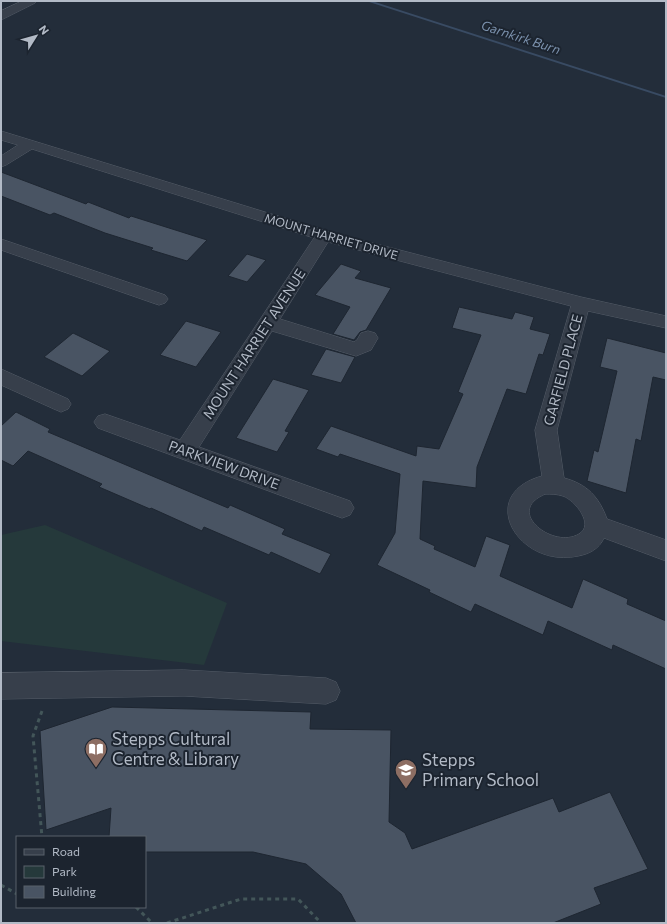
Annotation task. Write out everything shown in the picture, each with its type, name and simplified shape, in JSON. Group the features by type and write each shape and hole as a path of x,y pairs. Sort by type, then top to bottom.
{"street":[{"path":"1,16 31,1"},
{"name":"MOUNT HARRIET DRIVE","path":"1,135 324,236 581,303 666,322"},
{"path":"1,162 29,145"},
{"name":"MOUNT HARRIET AVENUE","path":"185,451 324,236"},
{"path":"1,244 158,299"},
{"name":"GARFIELD PLACE","path":"554,484 546,430 581,303"},
{"path":"269,322 356,349 364,345 368,338"},
{"path":"1,376 61,404"},
{"name":"PARKVIEW DRIVE","path":"105,422 342,508"},
{"path":"554,484 576,491 592,506 596,516 597,525 593,536 585,544 574,549 560,549 546,546 533,539 524,529 519,518 518,507 522,497 530,489 541,485 554,484"},
{"path":"597,525 666,551"},
{"path":"1,686 184,683 326,691"}],"path":[{"path":"42,836 33,736 50,686"},
{"path":"1,885 16,893"},
{"path":"166,923 241,899 298,898 321,923"},
{"path":"137,908 152,923"}],"green space":[{"path":"45,525 227,603 204,665 1,641 1,535"}],"building":[{"path":"1,172 86,204 88,202 129,218 131,216 207,240 187,261 151,250 153,248 105,233 54,213 50,215 1,196"},
{"path":"247,254 266,260 247,282 228,276"},
{"path":"341,264 361,271 355,278 391,288 366,330 360,332 354,340 333,334 350,307 315,295"},
{"path":"459,307 512,319 515,312 534,317 530,329 550,334 543,355 539,354 526,394 507,389 477,467 476,488 423,481 420,539 435,546 434,549 475,567 486,536 510,545 500,576 572,608 583,579 628,599 627,604 666,621 666,669 613,645 612,650 548,621 543,635 475,604 471,612 429,592 430,590 377,565 395,533 400,474 340,454 338,457 316,449 331,426 416,456 417,446 439,449 463,394 458,392 481,335 452,328"},
{"path":"186,321 221,332 196,367 160,355"},
{"path":"73,333 110,351 82,376 44,357"},
{"path":"607,338 666,353 666,380 653,377 641,441 636,439 626,493 587,481 594,450 598,452 617,371 600,367"},
{"path":"326,349 355,357 341,383 311,375"},
{"path":"273,379 309,390 285,431 289,432 277,452 236,438"},
{"path":"16,412 50,429 48,432 228,508 230,505 285,529 282,534 331,554 320,574 271,552 269,555 204,527 202,531 99,487 102,484 28,451 13,466 1,460 1,426"},
{"path":"112,707 311,712 310,729 391,730 389,822 405,833 412,849 553,798 559,812 610,792 648,869 594,888 601,904 553,923 356,923 341,894 306,864 253,852 146,852 146,836 109,836 111,808 46,830 40,731"}],"waterway":[{"name":"Garnkirk Burn","path":"368,1 666,97"}],"place":[{"name":"Stepps Cultural Centre & Library","path":"96,768"},
{"name":"Stepps Primary School","path":"406,790"}]}
